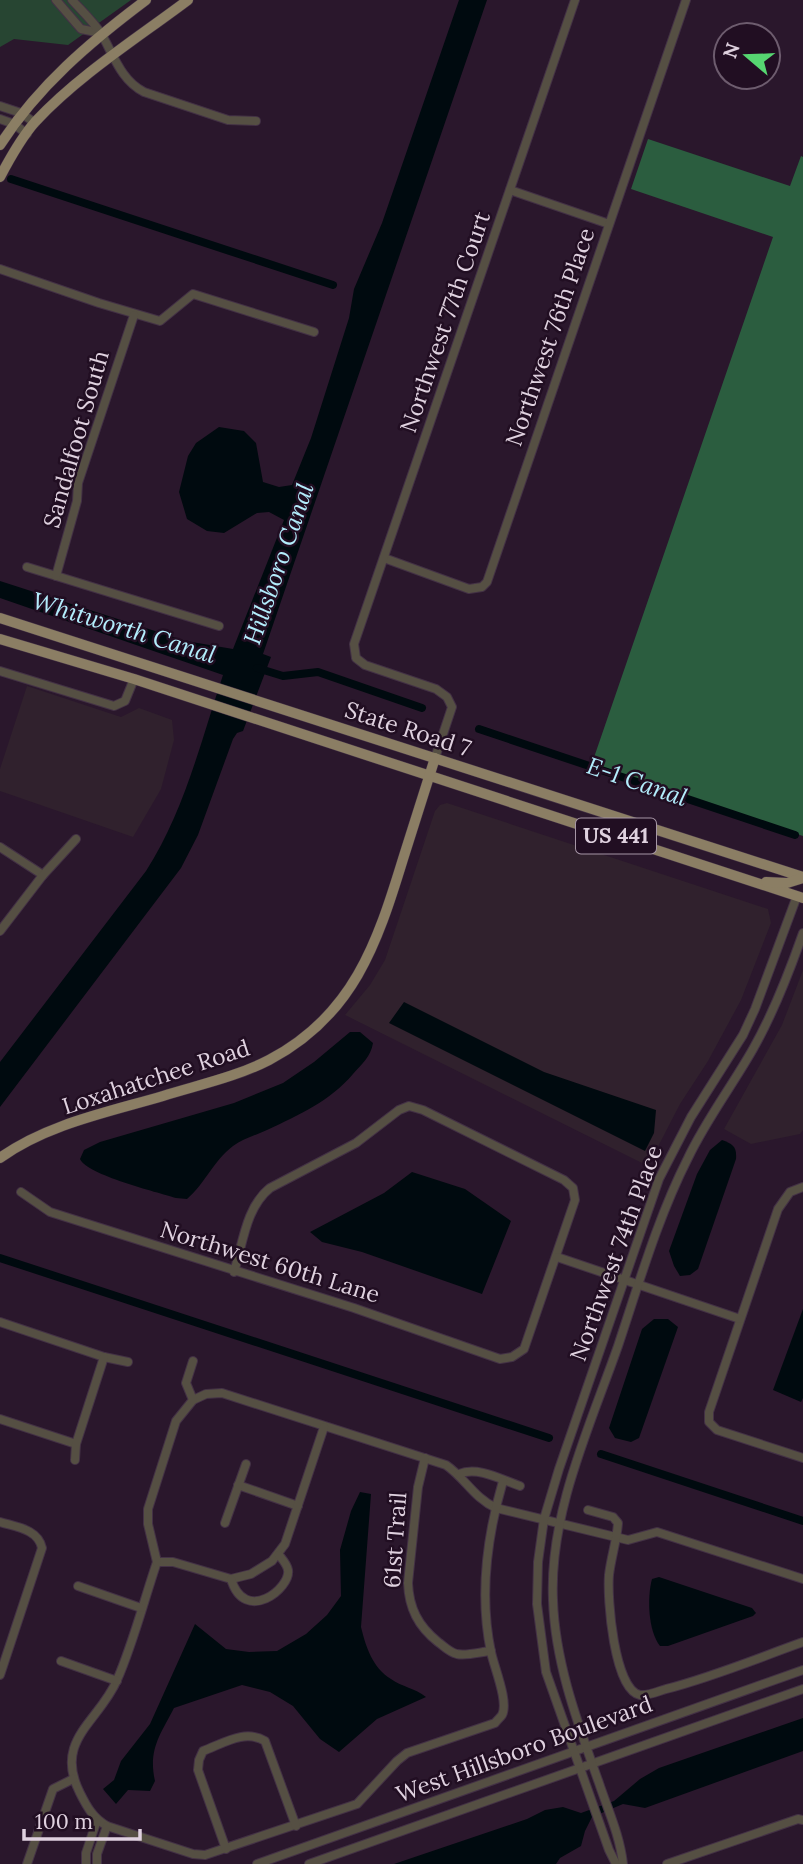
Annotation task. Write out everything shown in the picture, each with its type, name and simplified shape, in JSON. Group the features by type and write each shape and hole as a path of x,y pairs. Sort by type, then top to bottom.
{"main road":[{"path":"0,145 21,113 67,64 101,33 146,0"},
{"path":"0,177 34,123 65,93 188,0"},
{"name":"State Road 7","path":"0,618 803,878"},
{"name":"State Road 7","path":"0,639 134,679 801,895"},
{"name":"Loxahatchee Road","path":"0,1158 38,1136 267,1061 313,1030 357,979 373,950 435,758"},
{"path":"752,881 787,883 803,878"}],"street":[{"path":"56,0 81,29 101,33"},
{"path":"72,0 101,33 112,57 130,82 145,93 228,120 256,121"},
{"name":"Northwest 77th Court","path":"435,758 452,707 447,697 436,689 365,665 356,658 354,645 575,0"},
{"name":"Northwest 76th Place","path":"384,558 469,589 482,587 487,582 686,0"},
{"path":"0,106 21,113 34,123"},
{"path":"0,119 14,124 27,134"},
{"path":"510,190 609,224"},
{"path":"0,269 160,321 192,294 314,332"},
{"name":"Sandalfoot South","path":"56,576 77,501 78,483 134,314"},
{"path":"27,567 219,626"},
{"path":"0,671 114,706 125,701 134,679"},
{"path":"0,931 43,874 76,839"},
{"path":"0,847 43,874"},
{"name":"Northwest 74th Place","path":"616,1864 608,1850 549,1682 539,1632 537,1604 538,1562 544,1519 624,1279 671,1154 743,1035 801,895"},
{"name":"Northwest 74th Place","path":"623,1864 621,1846 563,1673 554,1624 553,1567 559,1523 671,1195 688,1157 765,1027 786,981 803,933"},
{"path":"234,1272 253,1207 259,1196 356,1143 399,1110 409,1106 423,1110 564,1180 573,1188 575,1200 557,1256 740,1319"},
{"path":"803,1186 790,1192 778,1209 709,1412 709,1422 717,1430 803,1458"},
{"name":"Northwest 60th Lane","path":"21,1192 50,1212 354,1308 500,1359 512,1357 524,1349 557,1256"},
{"path":"0,1322 104,1357 128,1362"},
{"path":"75,1460 76,1444 104,1357"},
{"path":"193,1361 186,1383 193,1400"},
{"path":"503,1481 496,1508 487,1560 485,1596 491,1651 504,1703 503,1714 495,1723 407,1753 397,1760 357,1804 205,1855 194,1854 107,1826 97,1820 73,1779 74,1747 78,1735 117,1681 157,1562 148,1524 148,1509 176,1421 193,1400 206,1394 222,1393 446,1465 459,1474 482,1502 496,1508 628,1540 657,1532 803,1580"},
{"path":"0,1419 76,1444"},
{"path":"157,1562 173,1562 231,1579 251,1574 279,1555 324,1427"},
{"name":"61st Trail","path":"425,1458 418,1487 408,1583 413,1613 432,1637 450,1651 460,1654 491,1651"},
{"path":"225,1523 246,1464"},
{"path":"459,1474 468,1470 477,1471 520,1486"},
{"path":"238,1485 298,1506"},
{"path":"588,1510 613,1517 618,1522 609,1578 610,1605 619,1663 633,1692 642,1696 694,1682 803,1642"},
{"path":"0,1522 33,1532 40,1539 42,1548 0,1675"},
{"path":"231,1579 242,1599 257,1601 269,1596 287,1579 288,1571 279,1555"},
{"path":"78,1586 141,1608"},
{"path":"61,1661 117,1681"},
{"name":"West Hillsboro Boulevard","path":"257,1864 803,1670"},
{"name":"West Hillsboro Boulevard","path":"309,1864 803,1689"},
{"path":"226,1849 198,1770 199,1760 203,1751 246,1735 256,1735 265,1741 296,1826"},
{"path":"27,1864 53,1788 73,1779"},
{"path":"667,1864 801,1818"},
{"path":"86,1864 86,1853 97,1820"},
{"path":"97,1864 97,1854 107,1826"},
{"path":"608,1850 621,1846"}],"shaded area":[{"path":"27,686 121,717 139,708 172,720 174,740 161,789 133,837 0,791 0,769"},
{"path":"447,803 768,909 771,923 741,1000 708,1061 680,1104 648,1166 345,1015 370,985 385,960 435,811 440,805"},
{"path":"803,970 803,1130 800,1134 751,1144 724,1129 782,1025"}],"green space":[{"path":"0,0 131,0 68,45 14,39 0,47"},
{"path":"648,139 790,186 801,156 803,157 803,836 590,769 773,237 631,189"}],"water":[{"name":"Hillsboro Canal","path":"459,0 487,0 263,654 271,657 243,731 237,733 233,739 198,835 181,868 0,1107 0,1062 146,871 171,825 223,675 0,598 0,581 186,641 233,649 284,520 269,512 257,513 224,533 207,531 187,519 179,492 188,456 196,443 219,427 244,431 256,443 263,482 279,487 292,485 311,438 349,318 354,289 382,223"},
{"path":"404,1002 544,1072 656,1110 654,1133 645,1151 389,1023"},
{"path":"350,1032 360,1032 373,1043 366,1060 344,1084 302,1113 233,1146 187,1199 108,1177 85,1165 80,1159 84,1150 100,1142 234,1103 283,1083"},
{"path":"722,1140 734,1147 736,1159 698,1269 690,1275 680,1276 669,1251 697,1174 710,1150"},
{"path":"412,1172 465,1189 511,1221 482,1294 362,1252 322,1242 310,1232 384,1193"},
{"path":"803,1309 803,1398 801,1402 773,1390"},
{"path":"654,1319 668,1319 678,1327 639,1438 631,1442 615,1438 609,1428 642,1329"},
{"path":"360,1492 371,1494 361,1627 365,1642 374,1663 384,1674 426,1697 377,1719 339,1752 320,1739 293,1706 270,1692 242,1685 174,1708 154,1751 155,1781 150,1791 128,1790 116,1804 103,1789 114,1780 121,1761 150,1724 195,1624 226,1649 277,1651 306,1634 327,1615 341,1596 340,1550 351,1511"},
{"path":"659,1577 752,1608 756,1613 668,1646 660,1646 653,1632 649,1604 652,1579"},
{"path":"803,1718 803,1751 645,1808 623,1804 592,1817 581,1846 560,1858 556,1864 394,1864 527,1819 545,1810 563,1807 581,1813 614,1801 640,1779 659,1768"}],"waterway":[{"path":"11,179 333,285"},
{"name":"E-1 Canal","path":"257,668 283,676 318,672 422,708"},
{"name":"E-1 Canal","path":"479,729 795,835"},
{"path":"0,1258 549,1438"},
{"path":"601,1454 803,1521"}],"water label":[{"name":"Whitworth Canal","path":"124,628"}]}
